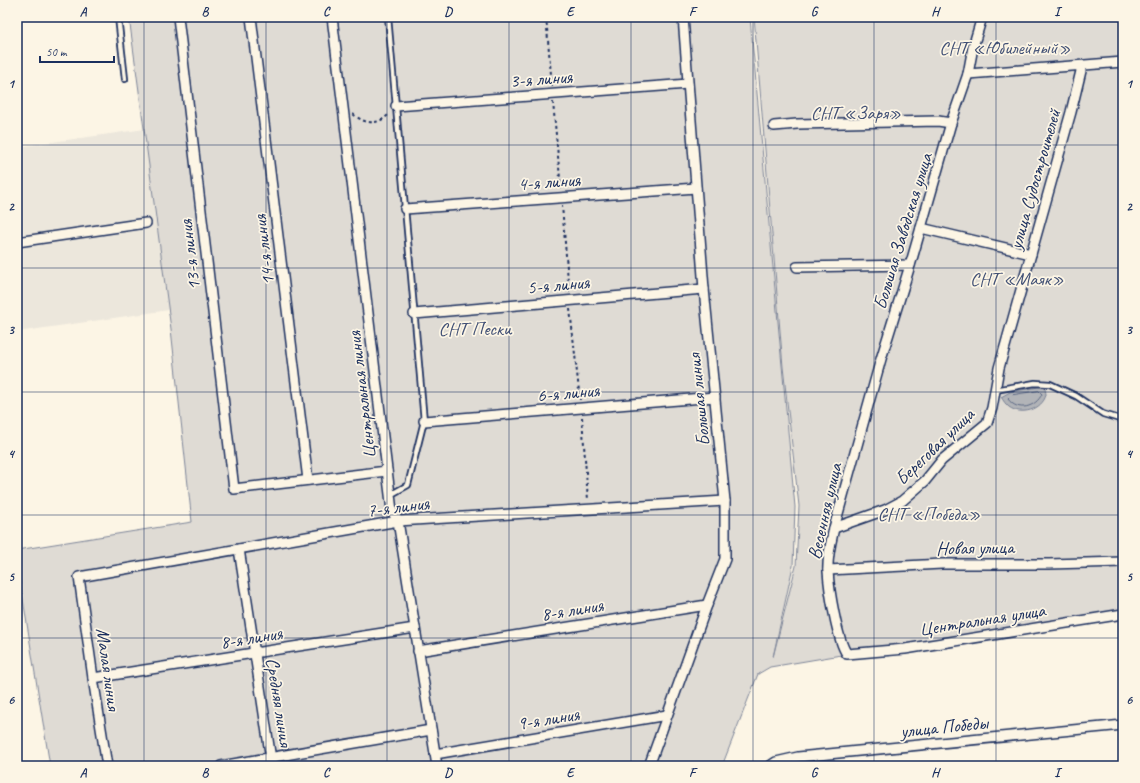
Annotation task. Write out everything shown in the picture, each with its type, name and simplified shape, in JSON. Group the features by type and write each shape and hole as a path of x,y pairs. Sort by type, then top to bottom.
{"street":[{"name":"13-я линия","path":"178,17 234,489 308,480"},
{"name":"14-я линия","path":"251,17 308,480"},
{"name":"Центральная линия","path":"332,17 392,511 398,521 430,730 437,766"},
{"name":"Большая линия","path":"649,766 725,558 725,501 704,289 683,17"},
{"name":"Большая Заводская улица","path":"870,399 951,123 968,74 973,47 982,17"},
{"path":"968,74 1080,68 1123,62"},
{"name":"улица Судостроителей","path":"995,390 999,368 1071,112 1080,68"},
{"name":"3-я линия","path":"396,106 688,84"},
{"path":"774,126 797,124 930,121 951,123"},
{"name":"4-я линия","path":"405,209 696,188"},
{"path":"17,242 146,223"},
{"path":"921,228 1031,254"},
{"path":"797,267 910,266"},
{"name":"5-я линия","path":"414,314 704,289"},
{"name":"Береговая улица","path":"834,528 885,510 902,501 925,481 942,460 987,423 992,408 995,390"},
{"name":"6-я линия","path":"424,421 715,397"},
{"name":"Весенняя улица","path":"847,654 843,649 835,614 828,570 834,528 870,399"},
{"path":"308,480 387,471"},
{"name":"7-я линия","path":"79,577 398,521 725,501"},
{"name":"Средняя линия","path":"238,549 272,762"},
{"name":"Новая улица","path":"828,570 942,564 1123,562"},
{"name":"Малая линия","path":"79,577 107,766"},
{"name":"8-я линия","path":"418,651 707,606"},
{"name":"Центральная улица","path":"847,654 905,649 1123,614"},
{"name":"8-я линия","path":"93,678 415,628"},
{"name":"9-я линия","path":"434,754 667,715"},
{"name":"улица Победы","path":"770,766 776,762 798,757 1123,725"},
{"path":"221,766 272,762 430,730"}],"lane":[{"path":"118,17 125,79"},
{"path":"388,17 424,421 408,485 390,494"},
{"path":"995,390 1035,383 1050,384 1076,396 1103,414 1123,420"}],"path":[{"path":"546,17 561,194"},
{"path":"344,107 359,119 370,123 378,122 386,117 396,106"},
{"path":"562,202 569,296"},
{"path":"570,304 580,400"},
{"path":"582,413 589,509"}],"shaded area":[{"path":"145,129 169,310 17,332 17,147"}],"green space":[{"name":"СНТ Пески","path":"129,17 750,17 795,507 793,566 773,657 796,566 799,506 783,367 754,17 1123,17 1123,614 847,654 770,667 758,674 722,766 50,766 17,562 17,550 192,522 171,329"}],"water":[{"path":"1044,386 1046,395 1044,400 1036,408 1030,410 1014,410 1008,406 1001,397 1010,392"}],"park label":[{"name":"СНТ «Юбилейный»","path":"1005,47"},
{"name":"СНТ «Заря»","path":"856,112"},
{"name":"СНТ «Маяк»","path":"1017,278"},
{"name":"СНТ «Победа»","path":"929,513"}]}
